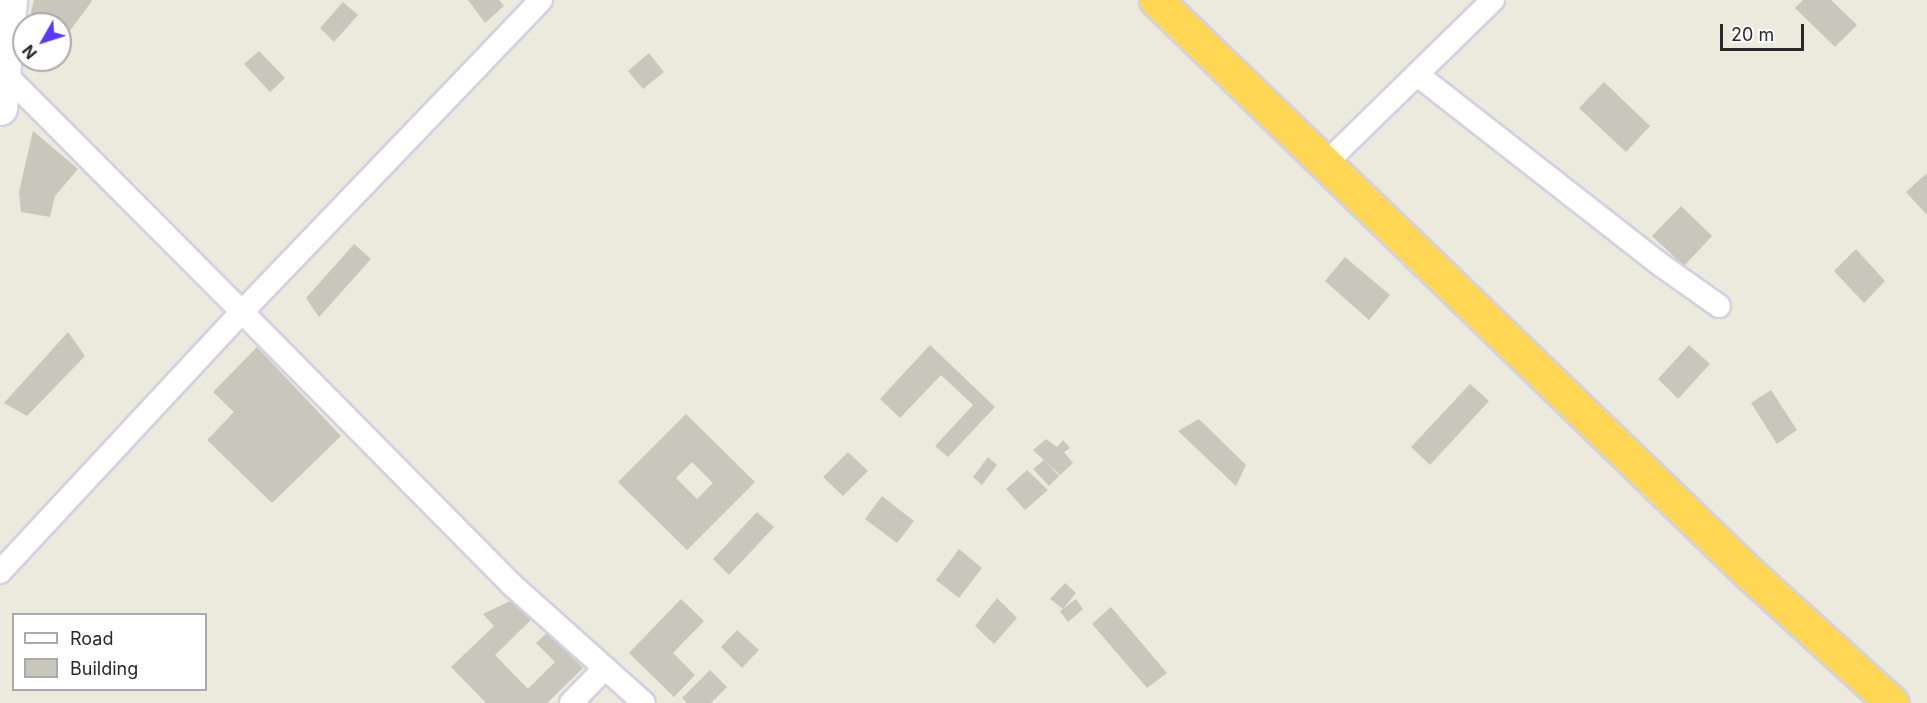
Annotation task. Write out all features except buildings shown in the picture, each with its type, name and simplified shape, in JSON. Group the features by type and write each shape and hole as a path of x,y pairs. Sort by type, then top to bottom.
{"highway":[{"path":"1156,0 1327,162 1749,573 1892,703"}],"street":[{"path":"0,108 6,75 10,0"},
{"path":"0,572 243,312 541,0"},
{"path":"1327,162 1419,76 1493,0"},
{"path":"6,75 511,584 644,703"},
{"path":"1419,76 1661,265 1719,306"},
{"path":"571,703 605,668"}]}
